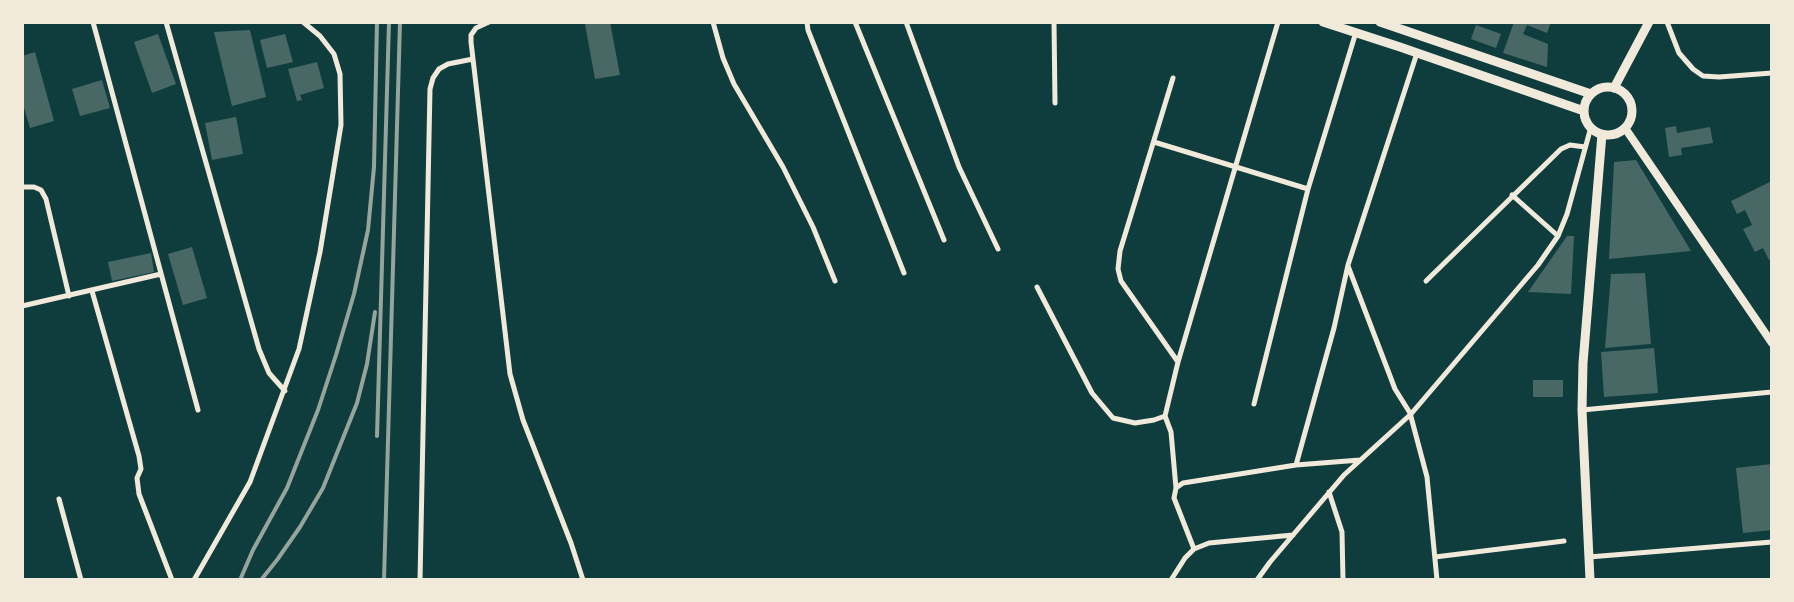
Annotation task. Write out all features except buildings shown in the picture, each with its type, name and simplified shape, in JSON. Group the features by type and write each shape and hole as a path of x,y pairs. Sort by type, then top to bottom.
{"main road":[{"path":"1323,22 1584,111"},
{"path":"1380,22 1591,94"},
{"path":"1614,88 1649,22"},
{"path":"1606,87 1614,88 1628,97 1632,113 1630,121 1625,128 1618,132 1602,134 1590,127 1584,111 1586,101 1591,94 1598,89 1606,87"},
{"path":"1590,580 1582,410 1583,363 1602,134"}],"street":[{"path":"93,22 198,410"},
{"path":"166,22 259,349 269,373 285,391"},
{"path":"194,580 250,482 285,391 299,349 320,252 341,125 340,74 334,54 320,36 303,22"},
{"path":"489,22 476,28 471,35 510,374 523,420 571,543 582,580"},
{"path":"713,22 723,58 734,84 783,167 814,227 836,281"},
{"path":"807,22 808,30 904,273"},
{"path":"855,22 944,240"},
{"path":"906,22 959,167 998,249"},
{"path":"1054,22 1055,103"},
{"path":"1194,549 1174,498 1176,488 1171,432 1165,416 1178,362 1278,22"},
{"path":"1667,22 1679,53 1693,69 1703,76 1719,77 1772,73"},
{"path":"1254,404 1308,189 1356,32"},
{"path":"1296,465 1334,328 1348,265 1417,53"},
{"path":"420,580 430,89 433,78 439,69 448,64 473,60"},
{"path":"1173,78 1120,251 1118,269 1121,280 1178,362"},
{"path":"1257,580 1329,492 1360,460 1411,414 1538,265 1558,236 1567,214 1590,127"},
{"path":"1625,128 1772,343"},
{"path":"1154,142 1308,189"},
{"path":"1426,281 1561,149 1570,145 1585,147"},
{"path":"22,187 34,187 41,190 46,199 69,296"},
{"path":"1512,195 1558,236"},
{"path":"1348,265 1395,388 1411,414 1428,477 1437,580"},
{"path":"22,306 161,274"},
{"path":"1037,287 1092,393 1113,418 1135,423 1165,416"},
{"path":"92,291 139,456 141,469 137,478 139,494 172,580"},
{"path":"1582,410 1772,392"},
{"path":"1176,488 1183,484 1296,465 1360,460"},
{"path":"1329,492 1343,537 1343,580"},
{"path":"58,499 81,580"},
{"path":"1171,580 1185,558 1194,549 1209,542 1293,535"},
{"path":"1435,557 1564,541"},
{"path":"1588,557 1772,542"}],"railway":[{"path":"240,580 253,550 287,488 318,410 354,294 368,230 374,167 377,22"},
{"path":"377,436 389,22"},
{"path":"384,580 400,22"},
{"path":"261,580 300,527 323,488 357,403 367,364 375,312"}]}
